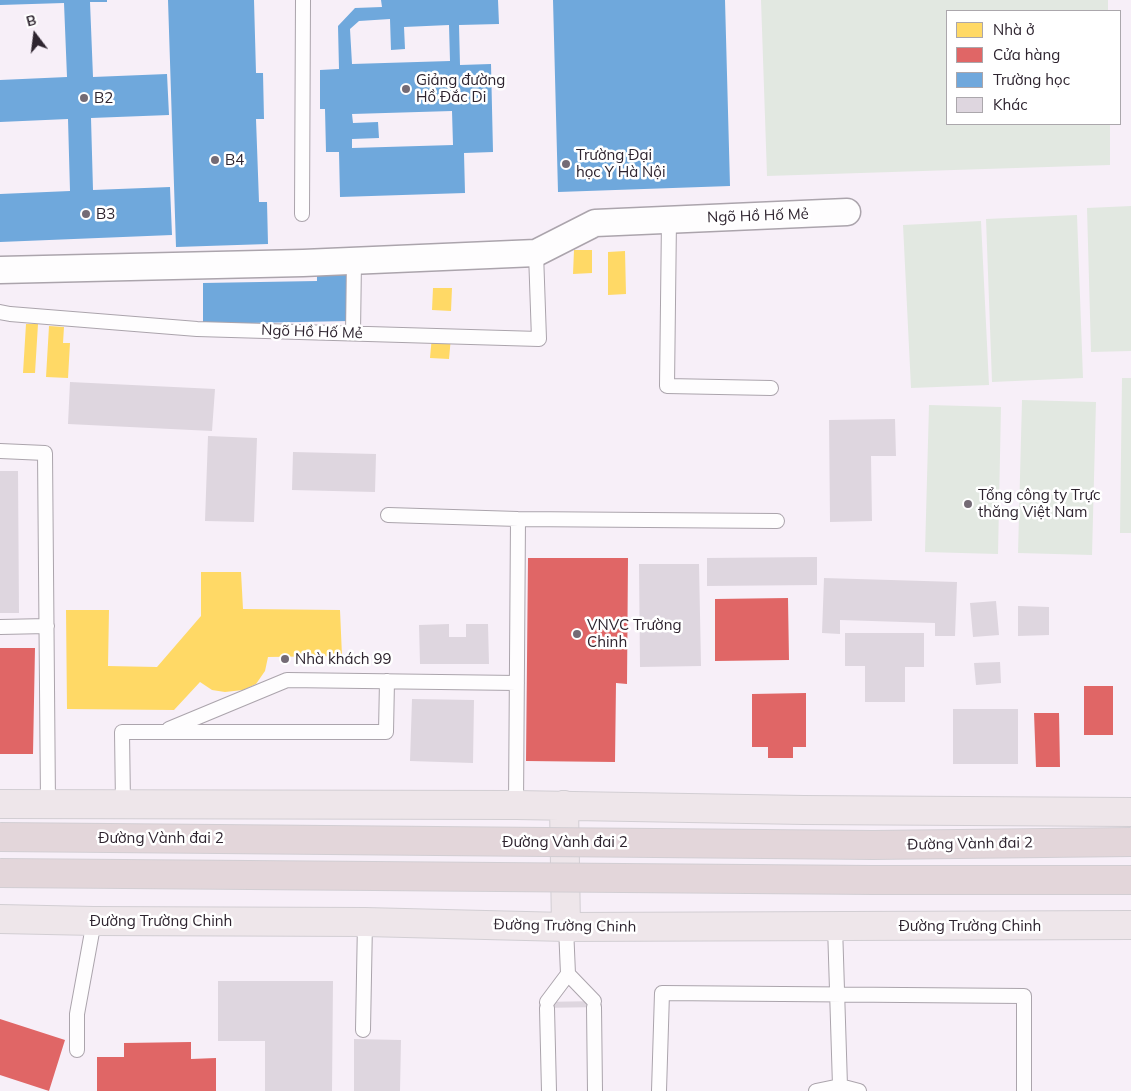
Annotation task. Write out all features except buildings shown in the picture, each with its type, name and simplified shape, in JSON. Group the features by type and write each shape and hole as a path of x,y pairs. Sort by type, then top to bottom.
{"highway":[{"name":"Đường Vành đai 2","path":"0,837 864,844 1131,842"},
{"path":"0,873 872,880 1131,880"}],"main road":[{"path":"0,804 564,805 804,810 1131,812"},
{"path":"564,805 566,927"},
{"name":"Đường Trường Chinh","path":"0,919 365,922 566,927 1131,925"}],"street":[{"name":"Ngõ Hồ Hố Mẻ","path":"0,270 354,261 536,253 595,223 847,212"}],"lane":[{"path":"302,214 304,0"},
{"path":"669,219 666,386 771,388"},
{"name":"Ngõ Hồ Hố Mẻ","path":"0,312 197,329 539,339 536,253"},
{"path":"353,333 354,261"},
{"path":"0,451 45,452 48,804"},
{"path":"388,515 518,519 777,521"},
{"path":"516,805 518,519"},
{"path":"0,626 46,626"},
{"path":"161,732 286,680 517,684"},
{"path":"123,804 122,732 386,732 388,681"},
{"path":"77,1050 77,1014 94,921"},
{"path":"363,1030 365,922"},
{"path":"835,926 840,1086"},
{"path":"548,1091 547,1005 568,974 566,927"},
{"path":"568,974 594,1004 595,1091"},
{"path":"659,1091 662,993 1024,996 1024,1091"},
{"path":"816,1091 840,1086 859,1091"}],"shaded area":[{"path":"761,0 1108,0 1108,10 946,10 946,125 1110,125 1110,165 767,176"},
{"path":"1131,206 1131,351 1091,352 1087,208"},
{"path":"1077,215 1083,378 992,382 986,219"},
{"path":"981,221 989,385 911,388 903,225"},
{"path":"1122,378 1131,378 1131,533 1120,533"},
{"path":"1022,400 1096,402 1092,555 1018,553"},
{"path":"929,405 1001,407 998,554 925,552"}],"place":[{"name":"Giảng đường Hồ Đắc Di","path":"406,89"},
{"name":"B2","path":"84,98"},
{"name":"B4","path":"215,160"},
{"name":"Trường Đại học Y Hà Nội","path":"566,164"},
{"name":"B3","path":"86,214"},
{"name":"Tổng công ty Trực thăng Việt Nam","path":"968,504"},
{"name":"VNVC Trường Chinh","path":"577,634"},
{"name":"Nhà khách 99","path":"285,659"}]}
